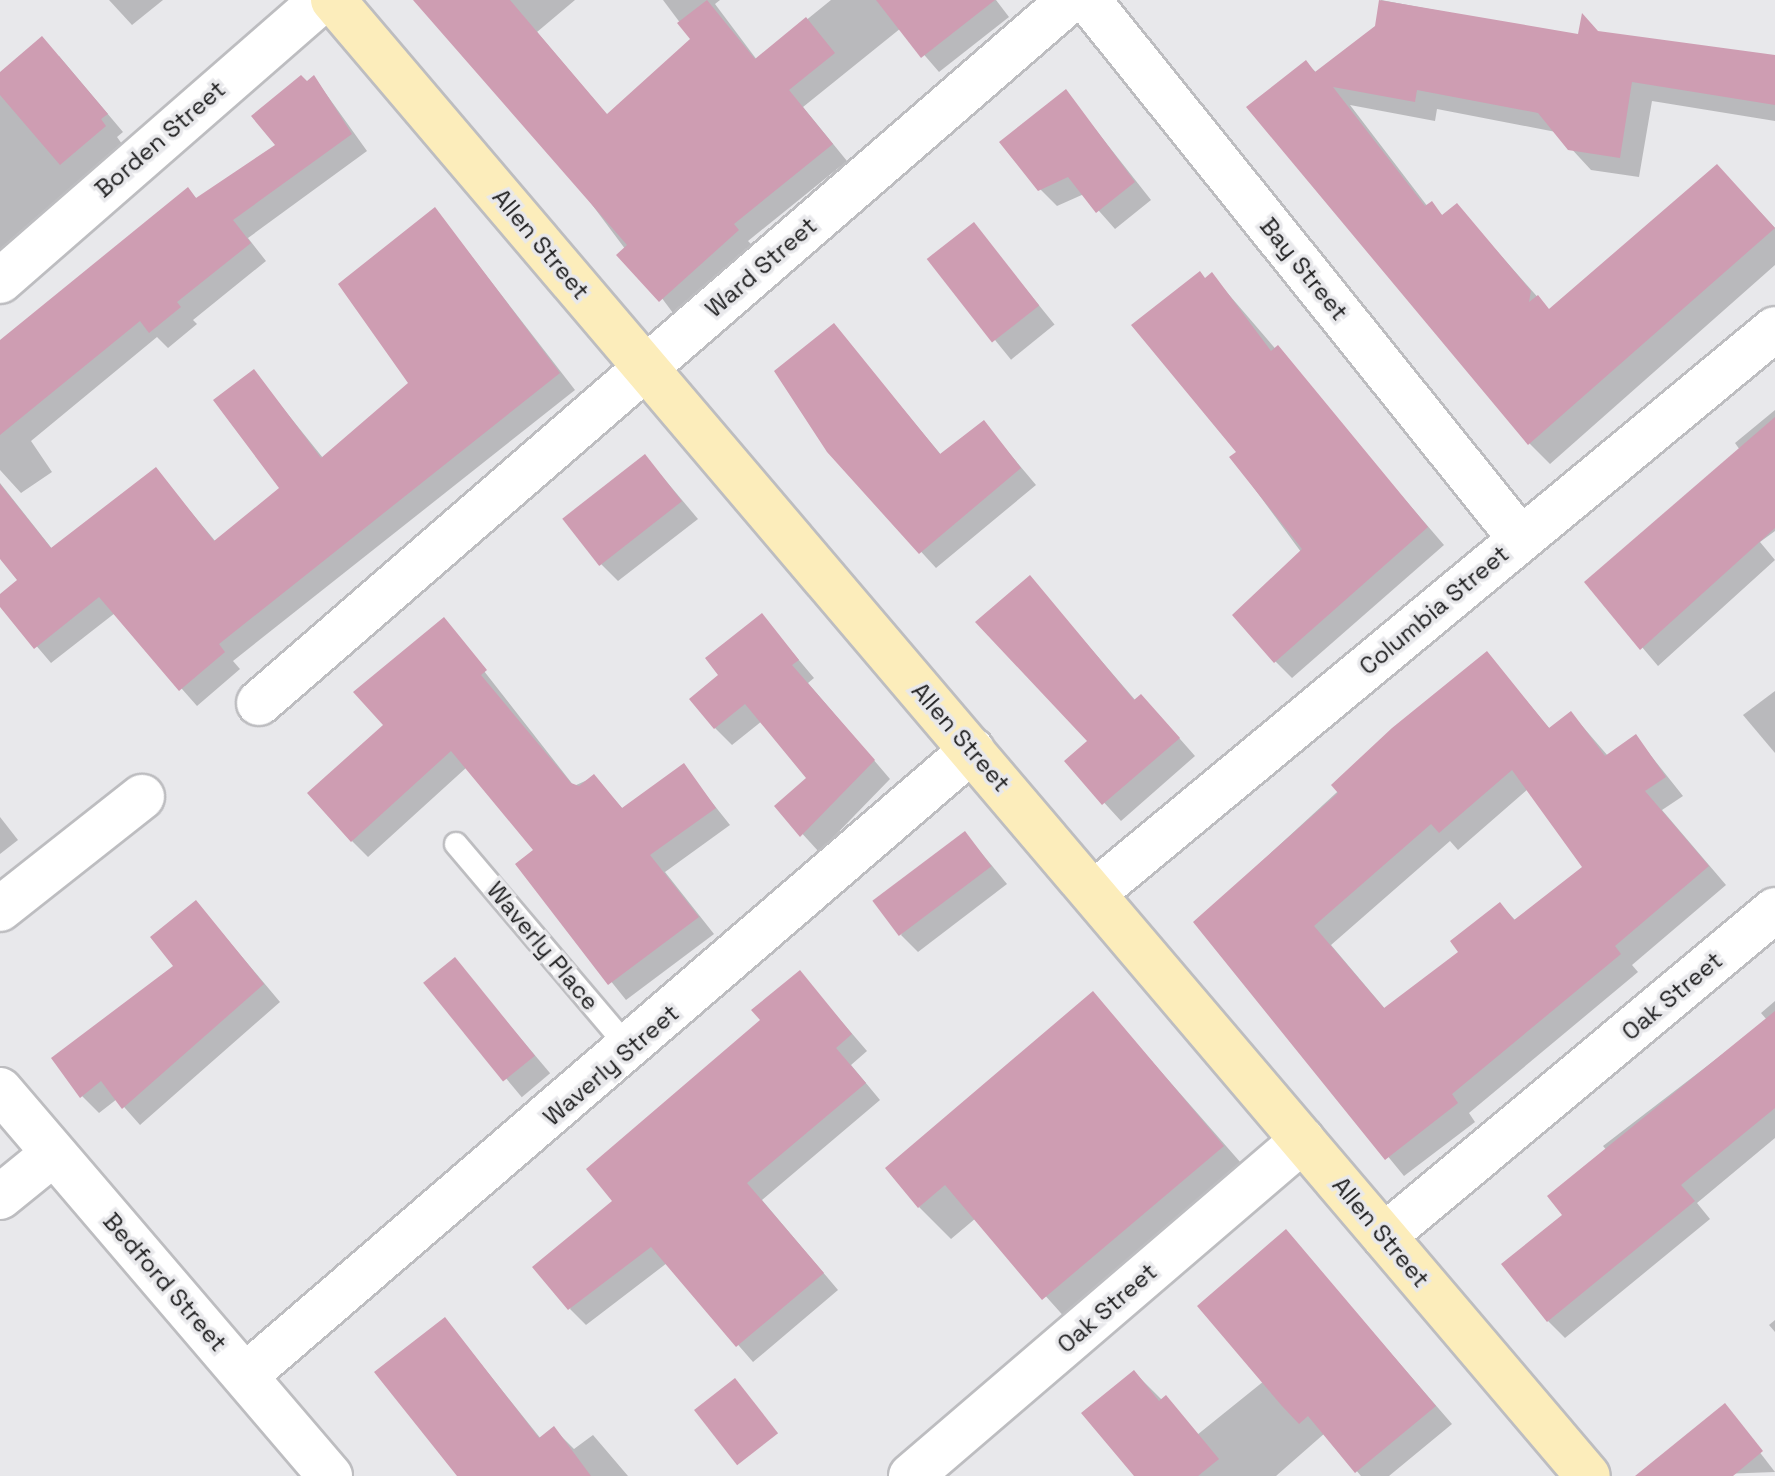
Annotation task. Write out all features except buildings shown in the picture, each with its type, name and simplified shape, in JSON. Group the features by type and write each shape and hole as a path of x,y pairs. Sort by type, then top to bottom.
{"street":[{"name":"Borden Street","path":"0,281 322,0"},
{"name":"Allen Street","path":"333,0 1588,1476"},
{"name":"Ward Street","path":"259,703 1070,0"},
{"name":"Bay Street","path":"1088,0 1520,538"},
{"name":"Columbia Street","path":"1094,893 1775,329"},
{"name":"Waverly Street","path":"246,1375 630,1049 972,750"},
{"path":"8,902 142,797"},
{"name":"Oak Street","path":"1384,1236 1775,910"},
{"name":"Bedford Street","path":"0,1090 330,1476"},
{"name":"Oak Street","path":"911,1476 1303,1140"},
{"path":"0,1197 53,1154"}],"lane":[{"name":"Waverly Place","path":"456,844 630,1049"}]}
